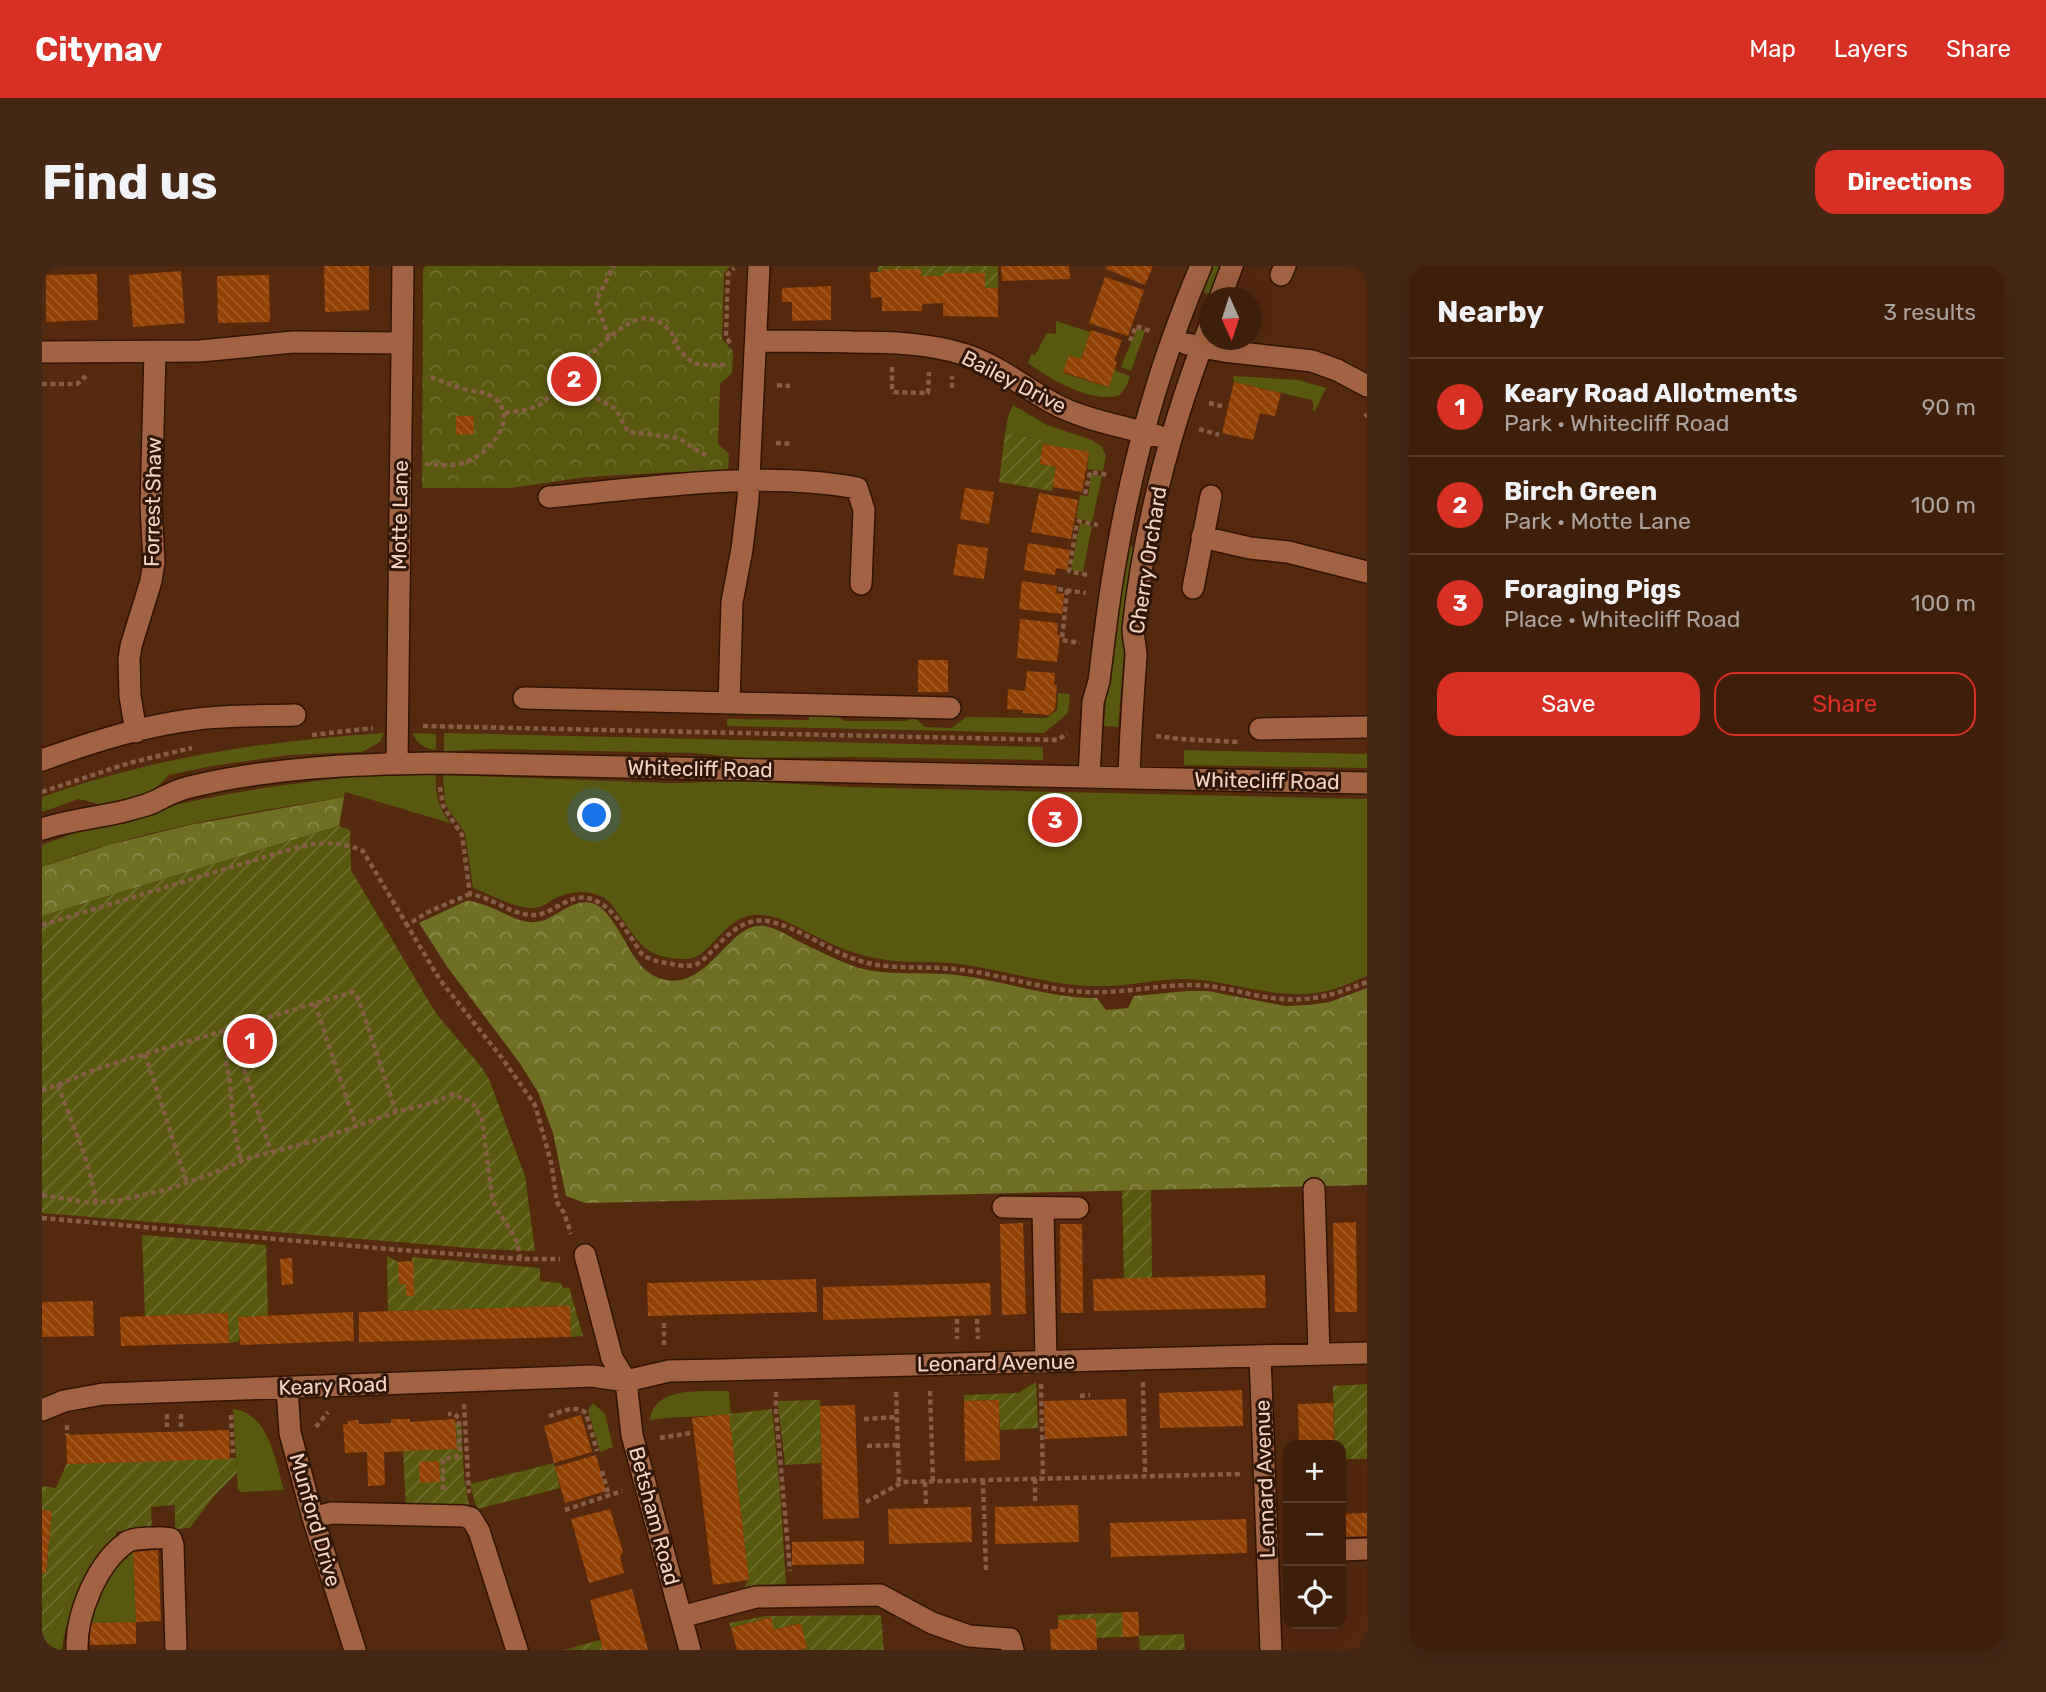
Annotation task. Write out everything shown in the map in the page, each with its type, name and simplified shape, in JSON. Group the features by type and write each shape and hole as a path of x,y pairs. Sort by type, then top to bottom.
{"street":[{"name":"Motte Lane","path":"397,763 403,266"},
{"path":"729,703 732,602 745,534 749,481 759,266"},
{"name":"Cherry Orchard","path":"1089,777 1094,695 1099,678 1114,565 1132,477 1158,384 1185,302 1201,266"},
{"path":"1224,287 1233,266"},
{"name":"Bailey Drive","path":"756,341 889,343 944,349 986,363 1071,411 1172,440"},
{"path":"42,352 155,352 229,349 293,342 401,343"},
{"name":"Cherry Orchard","path":"1158,384 1177,369 1187,344 1199,347"},
{"name":"Cherry Orchard","path":"1129,778 1136,653 1134,623 1157,496 1200,350"},
{"path":"1218,350 1312,361 1337,370 1367,386"},
{"name":"Forrest Shaw","path":"136,732 130,696 129,659 153,568 151,506 155,352"},
{"path":"549,496 749,481 833,484 857,488 864,510 861,584"},
{"path":"1193,588 1211,496"},
{"path":"1202,537 1250,548 1288,552 1367,572"},
{"path":"524,698 950,708"},
{"path":"42,760 136,732 198,719 298,726"},
{"path":"1254,736 1367,727"},
{"name":"Whitecliff Road","path":"42,830 69,821 106,816 146,805 174,791 219,780 330,765 440,763 1367,783"},
{"path":"1314,1189 1319,1354"},
{"path":"1003,1207 1078,1208"},
{"path":"1043,1209 1043,1369"},
{"path":"585,1255 612,1357 626,1381"},
{"name":"Leonard Avenue","path":"626,1381 669,1371 1043,1369 1260,1356 1367,1353"},
{"name":"Lennard Avenue","path":"1260,1356 1278,1552 1270,1601 1272,1650"},
{"name":"Keary Road","path":"42,1410 64,1401 103,1394 592,1376 626,1381"},
{"name":"Betsham Road","path":"626,1381 632,1435 690,1650"},
{"name":"Munford Drive","path":"287,1388 289,1430 313,1518 355,1650"},
{"path":"313,1518 331,1513 466,1516 479,1531 517,1650"},
{"path":"77,1650 79,1626 85,1604 96,1580 110,1560 130,1540 163,1537 171,1539 173,1545 177,1650"},
{"path":"1346,1550 1367,1549"},
{"path":"681,1617 756,1597 880,1595 932,1623 969,1636 1010,1639 1013,1650"}],"path":[{"path":"608,338 596,301 614,266"},
{"path":"505,413 539,406 608,338 634,321 645,318 656,320 672,331 676,340 674,343 686,359 693,363 755,365"},
{"path":"1130,341 1136,326 1157,334"},
{"path":"892,360 894,393 929,392 929,367"},
{"path":"42,384 79,383 92,370"},
{"path":"418,463 452,465 473,460 494,442 505,413 500,404 486,394 419,374"},
{"path":"572,374 594,397 616,408 628,432 679,438 699,452 711,456"},
{"path":"1206,402 1225,407"},
{"path":"1198,429 1219,435"},
{"path":"768,443 792,444"},
{"path":"1085,494 1090,472 1110,475"},
{"path":"1089,575 1069,571 1077,523 1079,521 1098,525"},
{"path":"1058,589 1087,593"},
{"path":"1067,590 1062,640 1081,643"},
{"path":"298,726 397,725 1058,740 1066,733 1091,734"},
{"path":"1130,736 1254,736"},
{"path":"42,792 129,763 195,748"},
{"path":"440,781 443,806 462,835 470,894"},
{"path":"42,925 291,849 323,842 338,843 363,851 440,980 502,1058 535,1105 551,1162 557,1202 564,1213 572,1237 585,1255 561,1259 520,1259 42,1218"},
{"path":"407,925 428,912 470,894 531,915 545,913 572,899 582,897 595,899 608,908 644,956 653,961 683,966 701,961 740,925 761,920 778,923 867,963 901,968 969,971 1074,991 1120,993 1196,985 1272,998 1300,999 1331,996 1367,982"},
{"path":"42,1091 77,1076 145,1054 353,992 375,1044 396,1112"},
{"path":"315,1004 356,1126"},
{"path":"231,1029 271,1152"},
{"path":"233,1037 226,1062 233,1122 242,1162"},
{"path":"145,1054 187,1183"},
{"path":"58,1085 80,1139 92,1178 96,1203"},
{"path":"42,1195 96,1203 117,1201 187,1183 271,1152 436,1102 452,1094 463,1097 474,1105 480,1114 484,1125 492,1197 517,1241 520,1259"},
{"path":"957,1319 958,1348"},
{"path":"977,1319 978,1348"},
{"path":"664,1323 664,1356"},
{"path":"1043,1369 1043,1479"},
{"path":"1143,1374 1145,1476"},
{"path":"781,1385 775,1395 791,1595"},
{"path":"919,1391 941,1391"},
{"path":"930,1391 933,1482"},
{"path":"899,1484 896,1392 907,1392"},
{"path":"1080,1396 1090,1395"},
{"path":"464,1396 467,1480 472,1508 466,1516"},
{"path":"230,1405 233,1453"},
{"path":"313,1433 320,1420 334,1408"},
{"path":"549,1416 576,1408 586,1413 597,1451"},
{"path":"444,1515 442,1461 444,1458 456,1457 460,1452 459,1418 448,1414"},
{"path":"864,1419 897,1418"},
{"path":"658,1438 690,1433"},
{"path":"867,1446 898,1445"},
{"path":"602,1471 609,1496"},
{"path":"866,1502 899,1484 925,1482 1249,1473"},
{"path":"1035,1479 1035,1501"},
{"path":"983,1480 986,1571"},
{"path":"925,1482 926,1504"},
{"path":"565,1510 629,1489"}],"green space":[{"path":"426,266 730,266 724,274 722,339 733,351 732,373 720,384 718,444 729,454 728,473 676,472 586,477 511,488 422,488 423,269"},
{"path":"878,266 998,266 998,288 985,288 943,276 921,276 921,269 882,269 882,272 878,272"},
{"path":"1209,266 1224,266 1215,287 1200,287"},
{"path":"1056,321 1090,332 1081,359 1069,356 1063,373 1108,387 1114,370 1130,376 1120,395 1109,397 1084,393 1059,383 1028,363 1031,354 1035,355 1047,333 1056,334"},
{"path":"1137,328 1145,331 1131,371 1121,367"},
{"path":"1233,376 1299,380 1326,388 1315,411 1312,409 1312,400 1234,382"},
{"path":"1013,405 1047,425 1092,440 1102,447 1106,456 1103,471 1087,469 1089,453 1043,444 1044,440 1005,433"},
{"path":"1005,433 1044,440 1040,464 1056,467 1052,491 999,482"},
{"path":"1091,474 1102,476 1092,522 1076,518 1080,495 1088,496"},
{"path":"1080,523 1092,526 1083,572 1071,570"},
{"path":"1125,546 1139,548 1125,640 1118,727 1104,726 1110,651"},
{"path":"1058,693 1070,694 1068,713 1044,733 727,726 727,719 809,720 809,715 837,716 845,721 905,721 914,717 925,727 952,728 966,717 1047,718 1057,710"},
{"path":"384,733 380,742 362,752 288,755 212,766 169,775 149,795 106,806 79,799 42,812 42,797 168,761 253,746"},
{"path":"412,733 436,734 436,750 422,745"},
{"path":"444,733 1043,747 1043,760 745,758 693,753 491,749 444,751"},
{"path":"1184,750 1367,754 1367,768 1184,765"},
{"path":"378,775 436,775 438,800 450,823 345,792 344,797 225,817 137,837 42,867 42,845 124,818 250,790"},
{"path":"443,775 1367,799 1367,976 1334,989 1305,994 1271,992 1185,979 1114,986 1074,985 959,964 871,957 836,946 781,919 762,915 737,920 696,957 687,959 661,956 644,947 611,904 596,894 571,893 541,907 526,908 473,888 465,833 445,804"},
{"path":"344,797 339,826 42,916 42,867 108,845 189,825"},
{"path":"339,826 350,830 351,870 435,1012 489,1079 525,1176 535,1251 42,1213 42,916"},
{"path":"466,901 485,905 528,922 544,920 575,904 592,903 609,916 644,969 666,980 681,980 695,974 741,933 752,927 764,926 841,961 868,970 956,975 1062,996 1097,998 1106,1010 1128,1008 1134,996 1187,991 1208,991 1285,1006 1330,1002 1367,988 1367,1185 585,1203 566,1196 553,1133 538,1092 519,1062 448,968 419,923"},
{"path":"1151,1190 1152,1278 1124,1279 1122,1191"},
{"path":"142,1235 266,1245 268,1316 239,1317 239,1341 229,1343 228,1313 145,1316"},
{"path":"387,1256 398,1262 412,1261 412,1257 540,1268 540,1281 561,1283 563,1288 569,1287 583,1336 571,1337 570,1306 388,1311"},
{"path":"1036,1382 1038,1428 1000,1430 998,1400 964,1401 964,1395 1018,1393"},
{"path":"1367,1384 1367,1459 1346,1459 1346,1440 1334,1440 1333,1386"},
{"path":"694,1391 729,1391 731,1414 650,1420 654,1409 670,1396"},
{"path":"820,1400 821,1463 785,1465 778,1403"},
{"path":"593,1403 605,1414 613,1447 600,1452 588,1410"},
{"path":"233,1409 245,1413 263,1429 274,1453 284,1490 238,1490"},
{"path":"772,1409 786,1584 744,1587 749,1580 729,1414"},
{"path":"455,1422 461,1422 464,1477 469,1505 459,1510 406,1508 403,1451 456,1449"},
{"path":"236,1458 237,1473 213,1497 190,1528 175,1529 175,1505 151,1507 152,1530 98,1532 45,1650 42,1650 42,1573 46,1573 52,1512 42,1510 42,1486 56,1488 67,1463"},
{"path":"554,1463 560,1488 477,1509 470,1484"},
{"path":"116,1531 116,1541 75,1607 64,1635 62,1650 45,1650 98,1532"},
{"path":"131,1552 136,1622 89,1623 89,1615 109,1571"},
{"path":"1138,1612 1139,1636 1096,1638 1096,1619 1058,1620 1058,1615"},
{"path":"879,1615 882,1620 884,1650 801,1650 807,1648 800,1623 774,1630 770,1617 731,1628 729,1623 767,1616"},
{"path":"1184,1634 1185,1650 1140,1650 1139,1636"},
{"path":"600,1640 603,1650 564,1650"}],"building":[{"path":"324,266 369,266 369,310 325,312"},
{"path":"1001,266 1069,266 1070,279 1002,281"},
{"path":"1107,266 1153,266 1145,285 1106,269"},
{"path":"882,269 921,269 921,276 985,273 985,288 998,288 998,317 943,316 943,303 922,304 922,311 882,311 882,297 871,298 870,272 882,272"},
{"path":"181,271 185,323 133,327 129,275"},
{"path":"97,274 98,320 46,322 46,275"},
{"path":"269,275 270,322 218,323 217,276"},
{"path":"1105,277 1144,290 1128,336 1089,323"},
{"path":"831,286 831,320 792,321 792,302 782,302 782,288"},
{"path":"1091,330 1122,340 1114,361 1117,362 1109,387 1063,372 1069,355 1081,359"},
{"path":"1234,382 1281,393 1275,416 1260,413 1253,440 1222,433"},
{"path":"456,416 474,416 474,434 456,435"},
{"path":"1043,444 1089,452 1082,492 1052,487 1056,467 1040,464"},
{"path":"965,488 994,492 989,524 960,519"},
{"path":"1039,493 1078,500 1071,539 1031,532"},
{"path":"1028,543 1070,550 1067,570 1056,568 1055,575 1024,570"},
{"path":"958,544 988,548 984,579 953,575"},
{"path":"1022,581 1057,586 1056,593 1064,594 1062,614 1019,609"},
{"path":"1020,619 1058,623 1057,634 1060,635 1057,662 1017,658"},
{"path":"918,660 948,660 948,692 918,692"},
{"path":"1027,671 1055,673 1055,709 1050,715 1007,709 1008,689 1025,691"},
{"path":"1356,1222 1357,1312 1335,1312 1333,1223"},
{"path":"1023,1223 1026,1314 1002,1315 1000,1224"},
{"path":"1060,1224 1082,1224 1083,1313 1061,1313"},
{"path":"292,1258 293,1284 282,1285 280,1259"},
{"path":"413,1261 414,1296 406,1296 406,1284 399,1284 398,1262"},
{"path":"1265,1275 1266,1308 1094,1311 1093,1279"},
{"path":"816,1279 817,1312 648,1316 647,1283"},
{"path":"990,1283 991,1315 823,1320 823,1287"},
{"path":"93,1301 94,1336 42,1337 42,1302"},
{"path":"570,1306 571,1337 359,1342 359,1312"},
{"path":"353,1312 354,1341 240,1345 238,1317"},
{"path":"228,1313 229,1343 121,1346 120,1317"},
{"path":"1242,1390 1243,1426 1160,1428 1159,1393"},
{"path":"1126,1399 1127,1436 1045,1439 1044,1401"},
{"path":"999,1400 1000,1460 965,1461 964,1401"},
{"path":"1333,1403 1334,1440 1299,1440 1298,1404"},
{"path":"855,1405 859,1518 823,1519 820,1406"},
{"path":"729,1414 749,1580 713,1585 692,1418"},
{"path":"581,1415 592,1452 554,1463 544,1426"},
{"path":"391,1419 410,1419 410,1422 455,1419 457,1449 384,1452 385,1485 368,1486 367,1452 345,1453 343,1424 358,1420 359,1424 391,1423"},
{"path":"229,1430 230,1459 67,1464 66,1435"},
{"path":"596,1455 606,1491 565,1503 555,1467"},
{"path":"439,1461 440,1482 420,1483 419,1462"},
{"path":"1078,1505 1079,1542 995,1544 995,1507"},
{"path":"971,1507 972,1542 889,1544 888,1509"},
{"path":"610,1509 623,1552 620,1557 624,1573 589,1583 571,1519"},
{"path":"42,1510 52,1511 46,1573 42,1573"},
{"path":"1367,1513 1367,1536 1346,1537 1346,1514"},
{"path":"1246,1519 1247,1553 1111,1557 1110,1523"},
{"path":"864,1541 864,1564 792,1565 792,1542"},
{"path":"158,1550 161,1621 136,1622 133,1552"},
{"path":"632,1589 648,1650 603,1650 590,1600"},
{"path":"1122,1612 1138,1612 1139,1636 1123,1637"},
{"path":"771,1617 774,1630 801,1623 807,1648 737,1650 731,1628"},
{"path":"1096,1619 1097,1650 1051,1650 1050,1629 1058,1629 1058,1620"},
{"path":"136,1622 136,1644 90,1645 89,1623"}],"place":[{"name":"Birch Green","path":"574,379"},
{"name":"Foraging Pigs","path":"1055,820"},
{"name":"Keary Road Allotments","path":"250,1041"}]}
